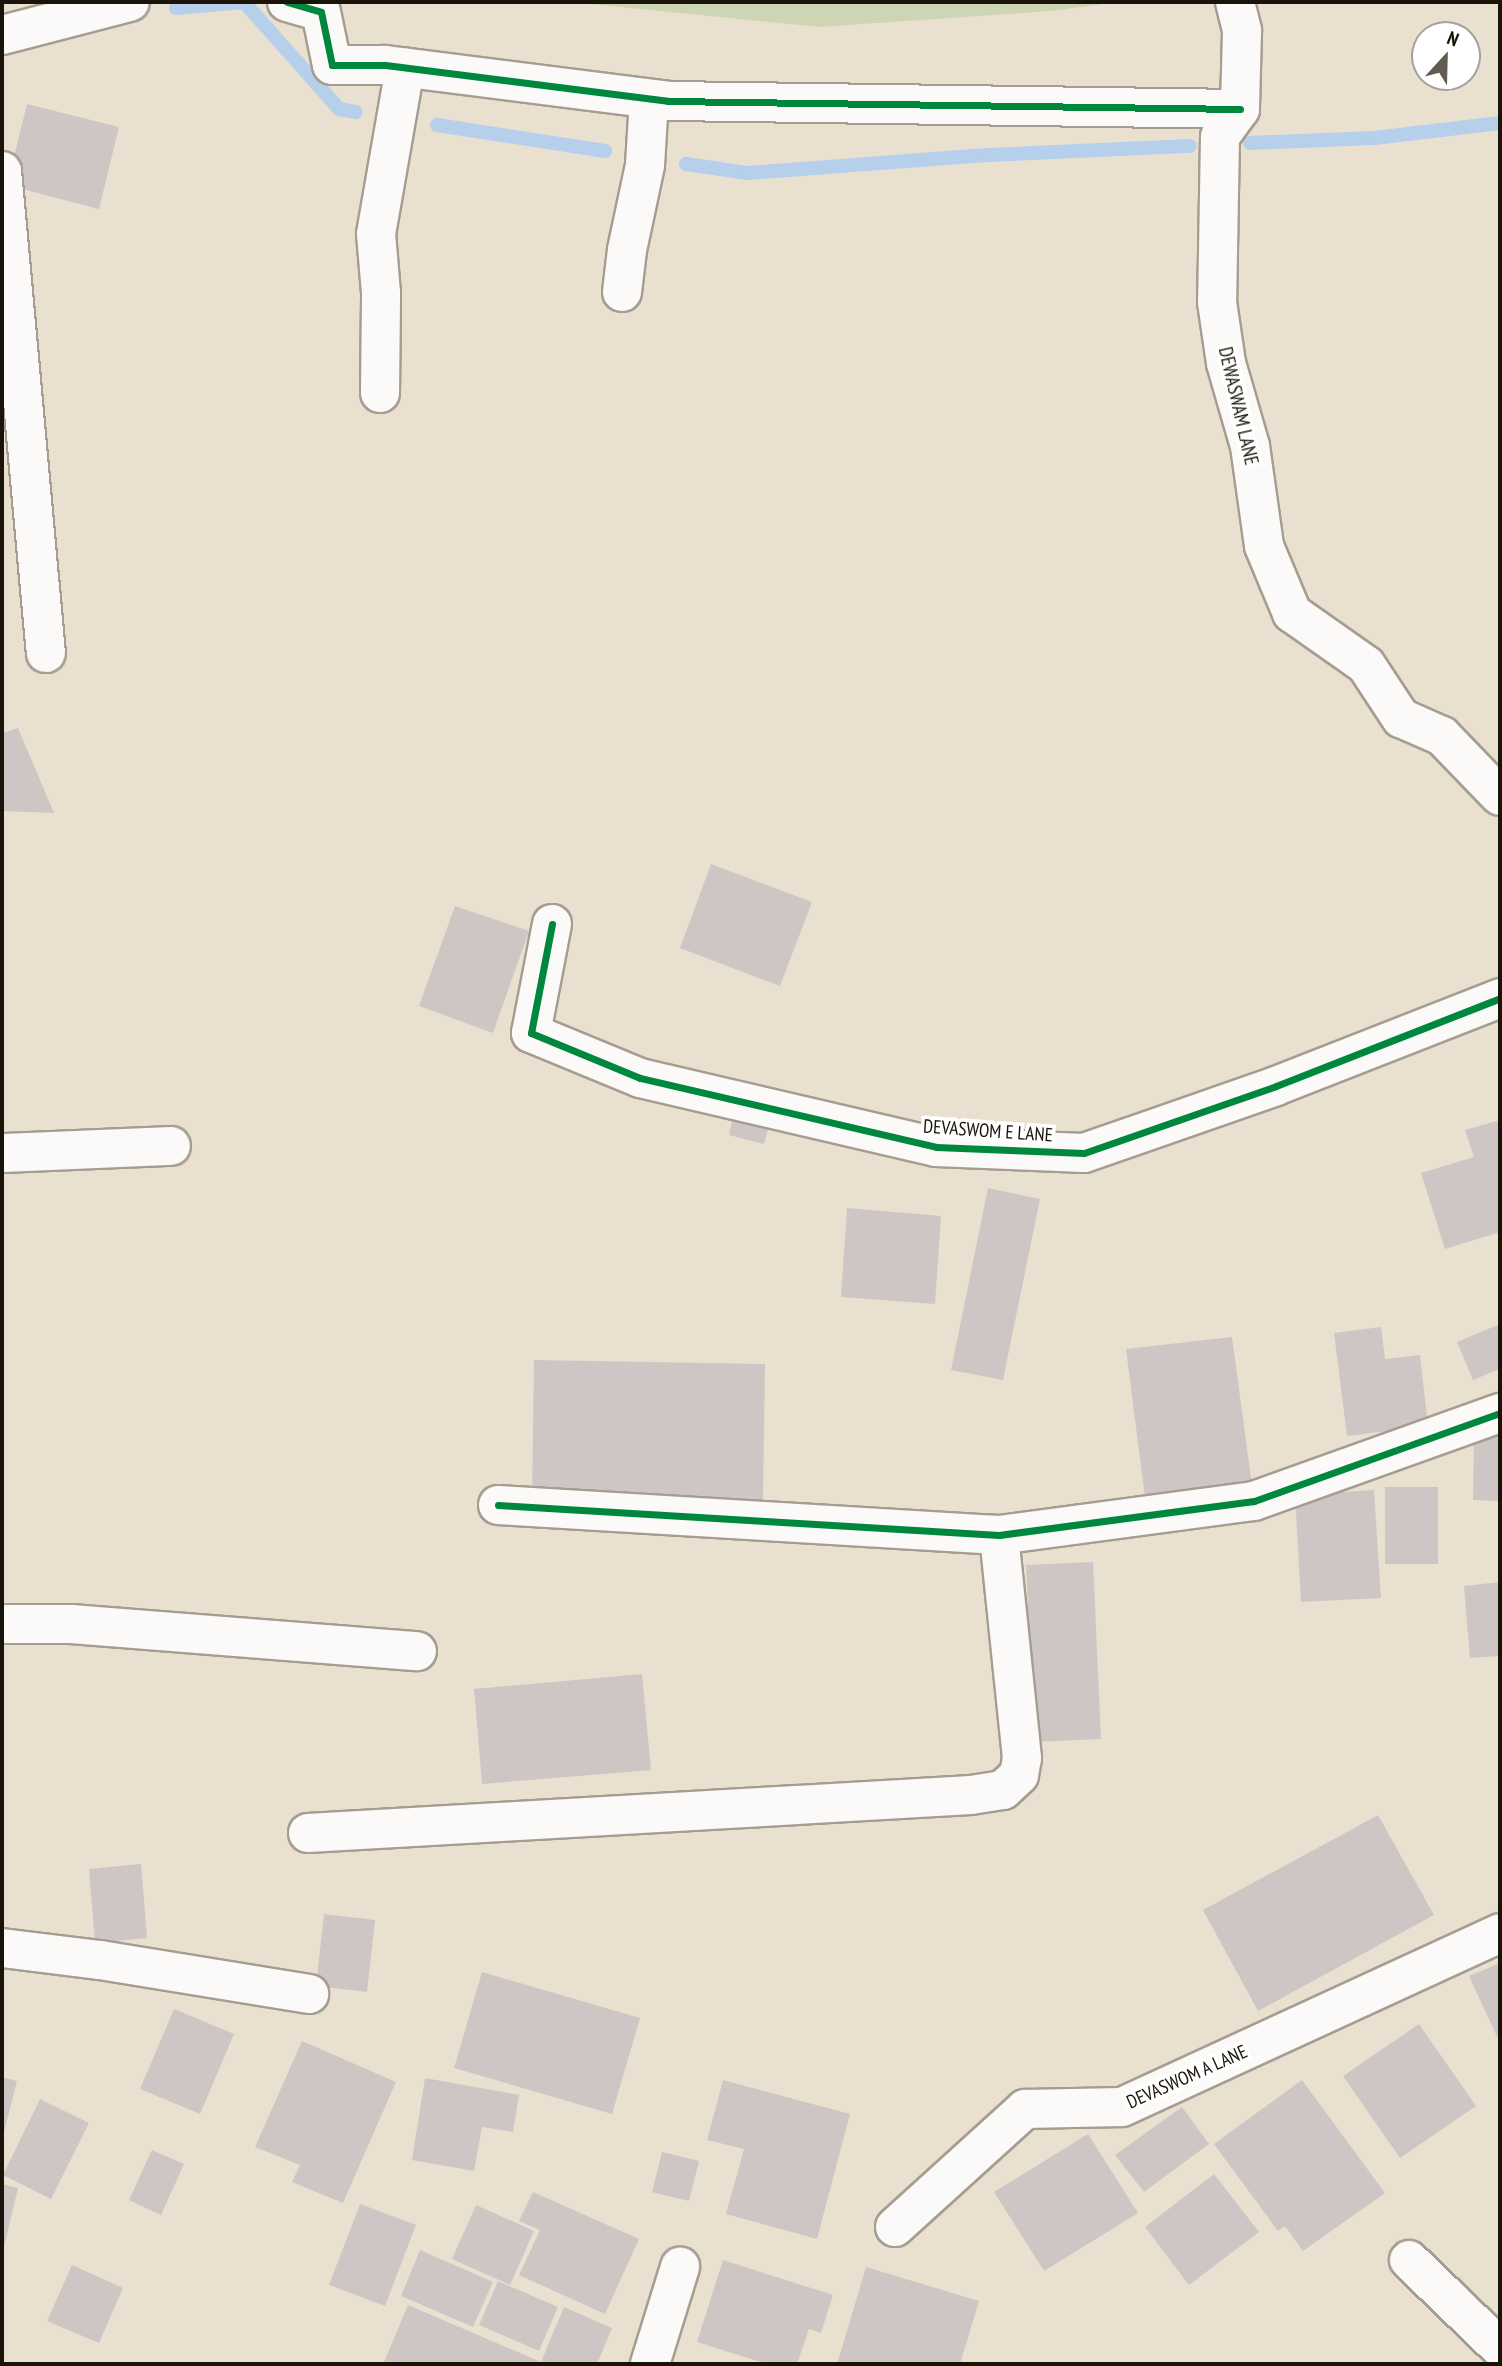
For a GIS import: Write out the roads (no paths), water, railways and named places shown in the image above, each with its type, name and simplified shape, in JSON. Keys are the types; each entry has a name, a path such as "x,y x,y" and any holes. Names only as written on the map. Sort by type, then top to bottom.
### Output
{"street":[{"path":"2,35 130,2"},
{"path":"287,2 321,12 332,65 405,68 649,99 1240,109 1242,31 1235,2"},
{"path":"380,393 382,293 376,234 405,68"},
{"path":"622,292 627,250 645,165 649,99"},
{"name":"DEWASWAM LANE","path":"1240,109 1220,138 1217,302 1226,363 1250,446 1264,546 1286,606 1317,633 1366,665 1401,718 1442,736 1500,796"},
{"path":"2,171 46,653"},
{"name":"DEVASWOM E LANE","path":"552,925 531,1033 639,1078 936,1147 1084,1153 1276,1086 1500,998"},
{"path":"2,1153 171,1146"},
{"path":"498,1505 999,1535 1254,1501 1500,1413"},
{"path":"308,1833 958,1796 1003,1790 1019,1775 1023,1758 999,1535"},
{"path":"2,1624 71,1624 166,1634 417,1651"},
{"name":"DEVASWOM A LANE","path":"894,2227 1025,2109 1122,2107 1500,1933"},
{"path":"2,1948 122,1963 309,1994"},
{"path":"1409,2260 1500,2348"},
{"path":"650,2364 680,2267"}],"waterway":[{"path":"176,8 244,2 339,109 356,112"},
{"path":"1250,143 1374,138 1500,123"},
{"path":"437,125 605,151"},
{"path":"686,164 748,173 989,155 1190,146"}]}
